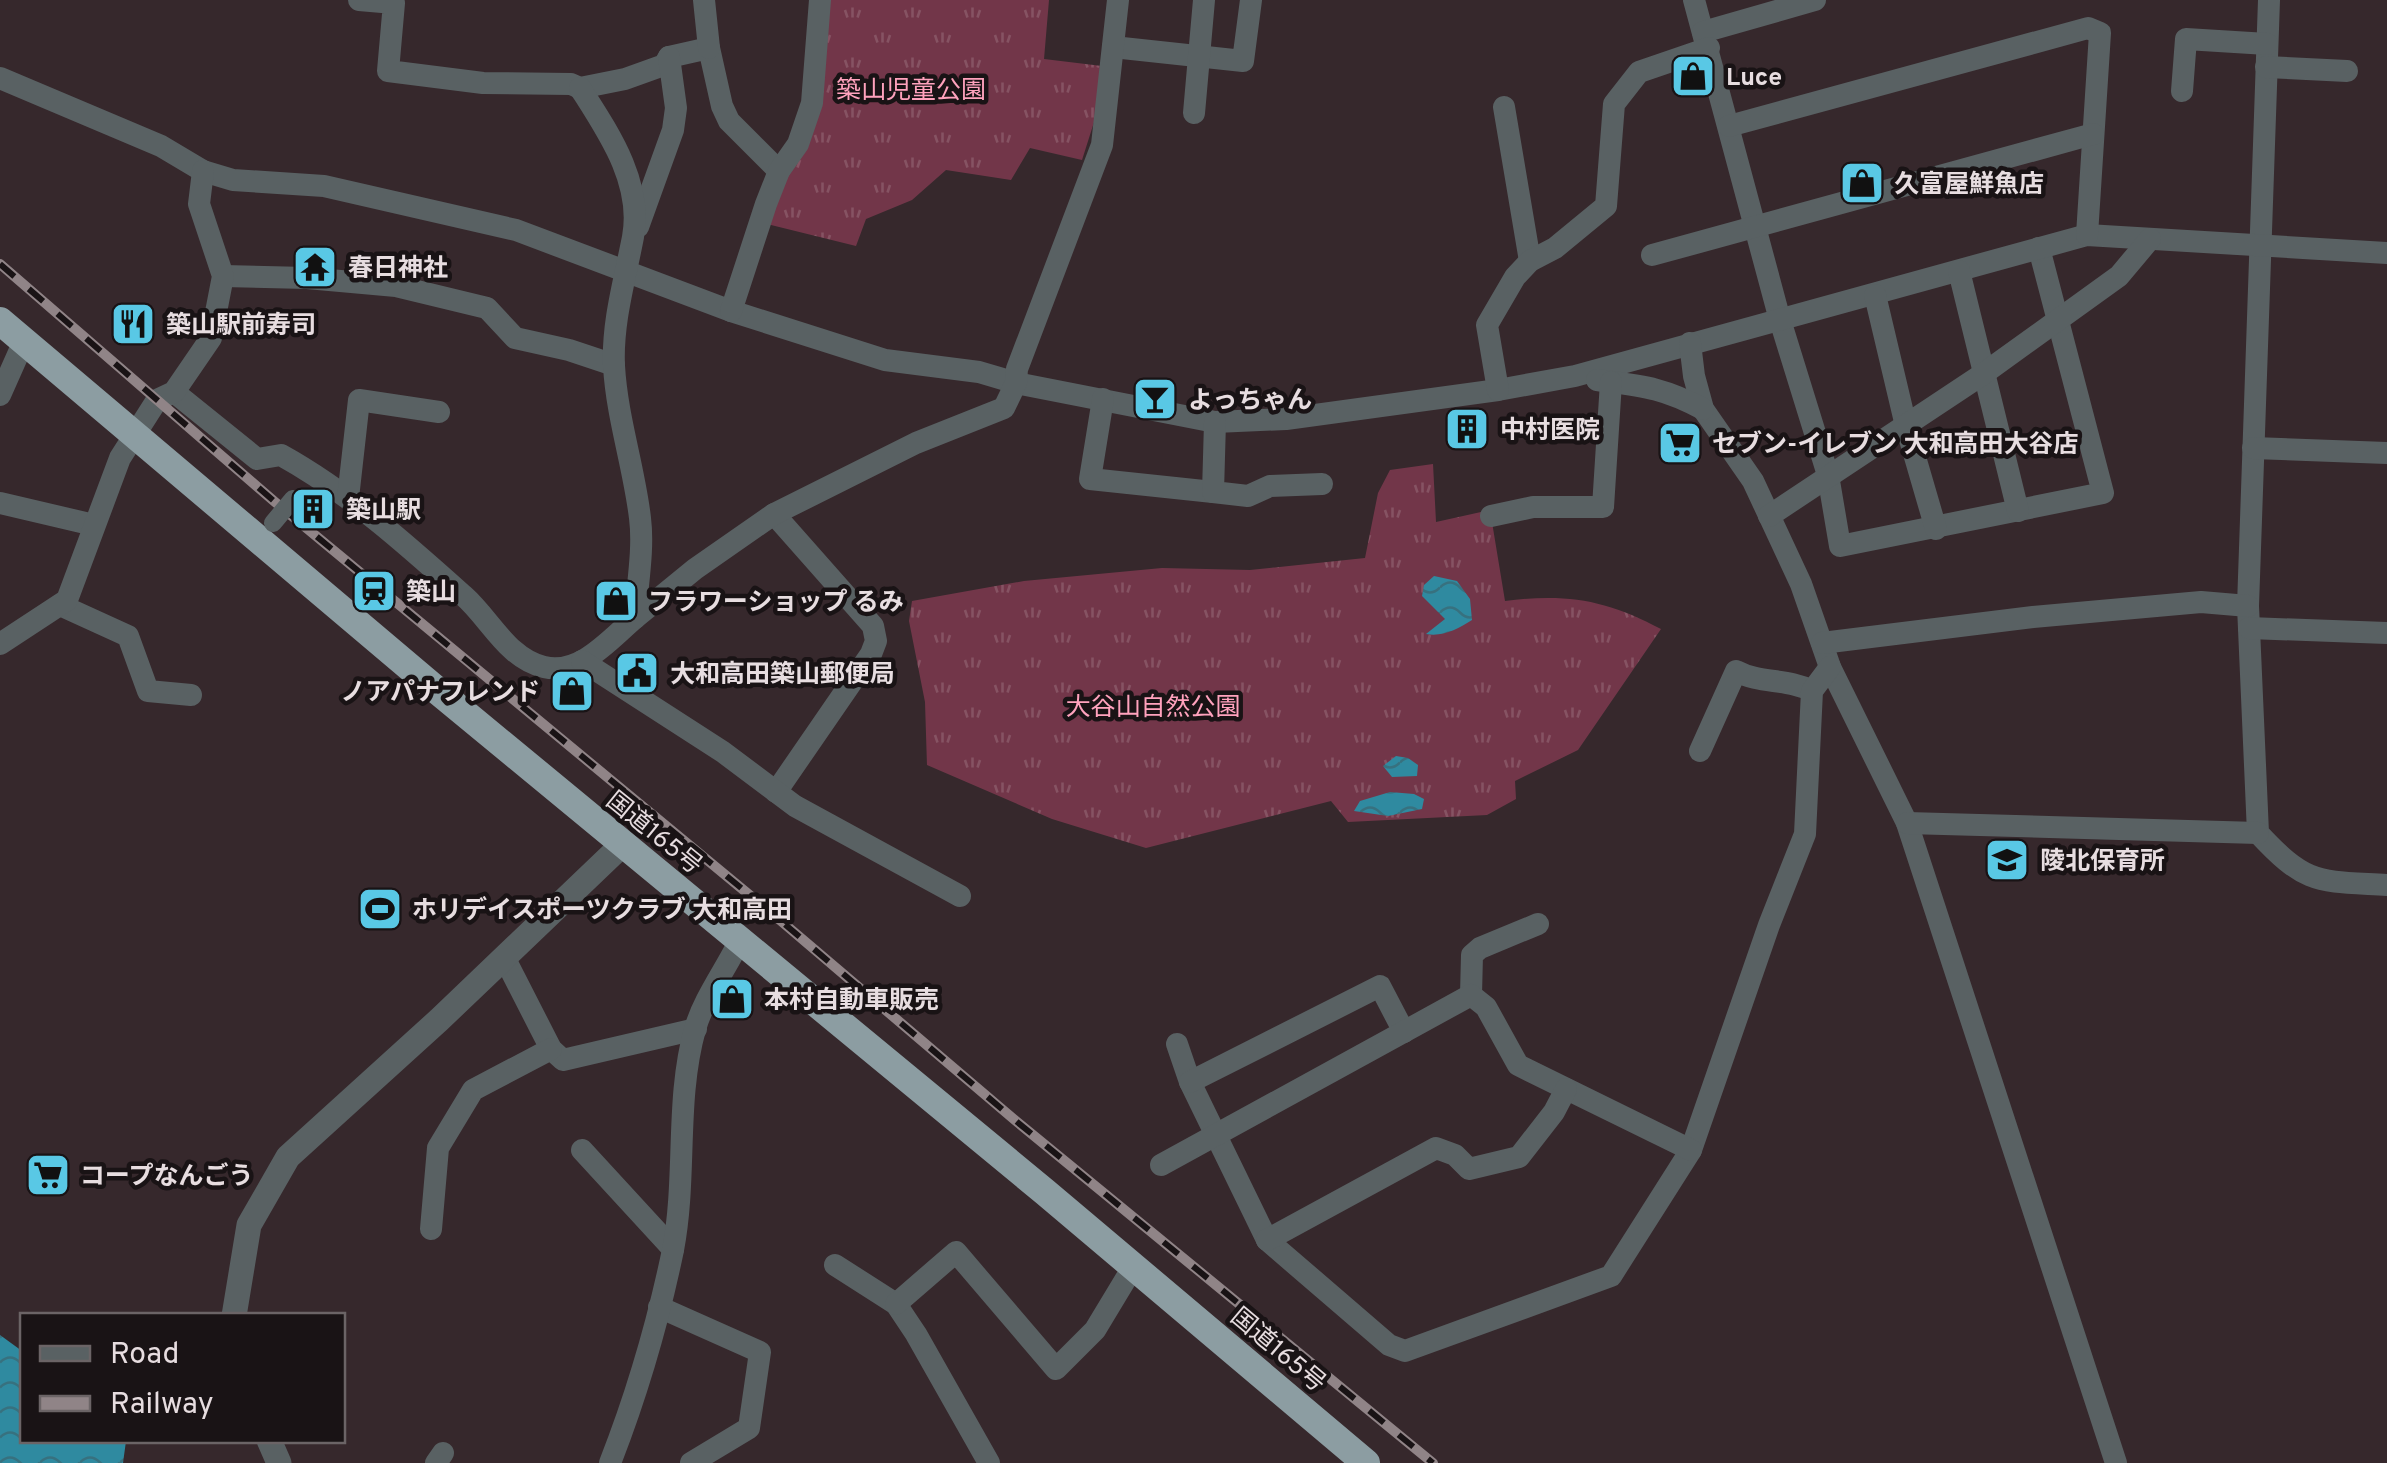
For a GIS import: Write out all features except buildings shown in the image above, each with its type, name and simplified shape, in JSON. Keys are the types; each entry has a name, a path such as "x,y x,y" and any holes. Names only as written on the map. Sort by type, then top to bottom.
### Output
{"highway":[{"name":"国道165号","path":"0,321 1366,1463"}],"street":[{"path":"360,0 394,3 388,71 483,83 571,84 580,88 614,140 624,166 632,199 634,234"},
{"path":"704,0 709,48 722,106 729,120 779,171"},
{"path":"731,311 779,171 798,144 812,104 820,0"},
{"path":"174,392 257,460 281,454 327,480 467,599 518,656 544,668 565,668 582,662 695,569 774,514 916,444 1004,408 1102,145 1118,0"},
{"path":"1194,113 1204,0"},
{"path":"1113,47 1243,61 1251,0"},
{"path":"1694,0 1780,320 1828,475 1840,546 2103,493 2039,248"},
{"path":"1498,390 1486,325 1515,276 1530,261 1556,248 1606,206 1614,104 1639,72 1706,40 1815,0"},
{"path":"2269,0 2248,617 2258,833 2288,865 2320,881 2387,885"},
{"path":"1729,126 2088,28 2100,33 2087,235"},
{"path":"2182,90 2186,39 2346,71"},
{"path":"580,88 625,79 664,65 669,57 709,48"},
{"path":"635,618 641,521 614,365 623,272 674,130 676,108 669,57"},
{"path":"0,78 161,146 203,171 233,180 324,186 516,230 731,311 885,360 979,372 1016,383 1215,422 1286,419 1574,376 2087,235 2387,253"},
{"path":"1504,106 1530,261"},
{"path":"1652,255 2093,134"},
{"path":"0,644 67,600 120,458 157,400 174,392 210,338 222,276 200,204 203,171"},
{"path":"1770,516 1983,374 2119,276 2150,239"},
{"path":"1959,271 2018,511"},
{"path":"222,276 396,286 487,308 515,338 614,365"},
{"path":"1875,295 1906,426 1936,529"},
{"path":"0,396 24,341"},
{"path":"1690,344 1703,409 1737,456 1770,516 1801,584 1830,668 1907,824 2116,1463"},
{"path":"1574,376 1644,384 1671,392 1703,409"},
{"path":"1491,516 1533,507 1603,507 1611,382"},
{"path":"1103,399 1090,479 1248,496 1270,486 1322,484"},
{"path":"348,498 360,400 439,412"},
{"path":"1212,492 1215,422"},
{"path":"2253,448 2387,453"},
{"path":"272,523 293,499"},
{"path":"0,503 94,525"},
{"path":"774,514 873,626 876,641 871,654 776,792"},
{"path":"1822,643 2033,617 2182,604 2248,617 2387,633"},
{"path":"60,605 128,636 148,691 192,695"},
{"path":"582,662 723,752 795,806 960,896"},
{"path":"1177,1044 1190,1082 1267,1240 1389,1345 1405,1351 1611,1276 1691,1150 1805,834 1812,691 1830,668"},
{"path":"1700,751 1736,671 1750,678 1793,681 1812,691"},
{"path":"1907,824 2258,833"},
{"path":"234,1313 249,1225 288,1158 623,844"},
{"path":"1471,995 1472,955 1538,924"},
{"path":"610,1463 636,1400 673,1248 682,1178 684,1083 696,1029 740,940"},
{"path":"504,957 551,1049 563,1060 696,1029"},
{"path":"1190,1082 1380,986 1404,1032"},
{"path":"1471,995 1486,1006 1518,1065 1691,1150"},
{"path":"1161,1166 1471,995"},
{"path":"431,1228 438,1148 474,1090 551,1049"},
{"path":"1267,1240 1436,1148 1455,1154 1469,1169 1520,1158 1566,1089"},
{"path":"582,1150 673,1248"},
{"path":"896,1304 956,1252 1056,1369 1096,1330 1133,1266"},
{"path":"835,1265 896,1304 989,1463"},
{"path":"658,1306 760,1352 750,1428 691,1463"}],"green space":[{"name":"築山児童公園","path":"827,0 1049,0 1044,59 1102,66 1095,119 1082,160 1030,148 1011,180 946,170 912,200 866,219 856,246 767,224 775,208"},
{"name":"大谷山自然公園","path":"1433,464 1436,522 1490,510 1505,601 1586,601 1623,611 1661,629 1578,750 1515,781 1516,799 1487,815 1348,822 1331,801 1146,848 1052,819 927,765 925,702 909,621 912,601 1024,581 1162,568 1250,570 1365,558 1378,493 1390,470"}],"water":[{"path":"1434,576 1457,581 1470,599 1472,620 1450,632 1432,635 1426,634 1445,619 1422,596 1424,585"},
{"path":"1396,756 1418,765 1417,776 1392,777 1383,766"},
{"path":"1390,792 1424,799 1422,809 1388,816 1354,811 1360,801"},
{"path":"0,1335 20,1350 20,1443 126,1443 123,1463 0,1463"}],"railway":[{"path":"0,264 275,502 1016,1121 1433,1463"}],"place":[{"name":"Luce","path":"1693,76"},
{"name":"久富屋鮮魚店","path":"1862,183"},
{"name":"春日神社","path":"315,267"},
{"name":"築山駅前寿司","path":"133,324"},
{"name":"よっちゃん","path":"1155,399"},
{"name":"中村医院","path":"1467,429"},
{"name":"セブン-イレブン 大和高田大谷店","path":"1680,443"},
{"name":"築山駅","path":"313,509"},
{"name":"築山","path":"374,591"},
{"name":"フラワーショップ るみ","path":"616,601"},
{"name":"大和高田築山郵便局","path":"637,673"},
{"name":"ノアパナフレンド","path":"572,691"},
{"name":"陵北保育所","path":"2007,860"},
{"name":"ホリデイスポーツクラブ 大和高田","path":"380,909"},
{"name":"本村自動車販売","path":"732,999"},
{"name":"コープなんごう","path":"48,1175"}]}
